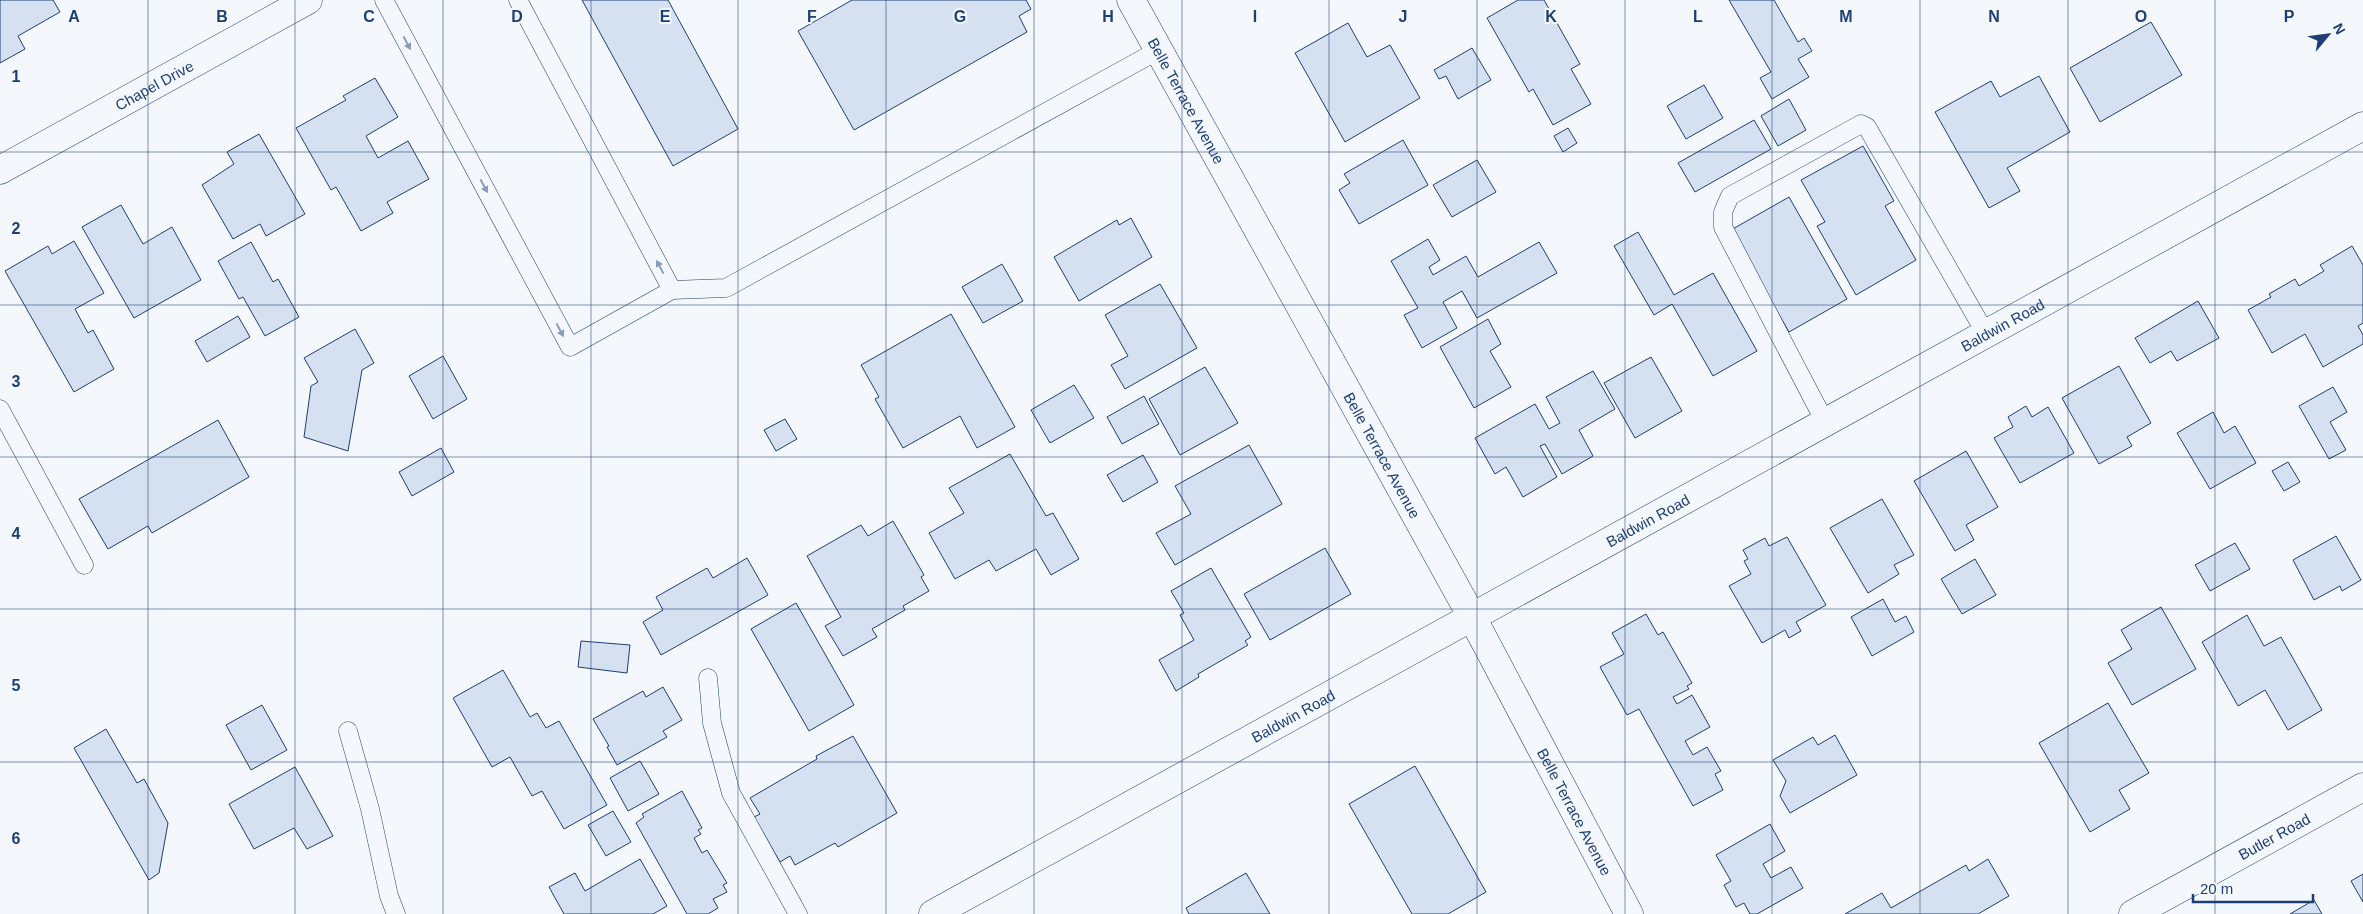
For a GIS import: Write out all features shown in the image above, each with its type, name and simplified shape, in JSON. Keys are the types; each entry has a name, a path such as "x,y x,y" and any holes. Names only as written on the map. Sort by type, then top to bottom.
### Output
{"street":[{"name":"Chapel Drive","path":"0,170 308,0"},
{"name":"Belle Terrace Avenue","path":"1131,0 1472,617 1629,914"},
{"name":"Baldwin Road","path":"933,914 2363,126"},
{"name":"Butler Road","path":"2133,914 2363,787"}],"lane":[{"path":"384,0 570,347 672,290 726,288 1159,50"},
{"path":"518,0 672,290"},
{"path":"1825,422 1723,227 1723,212 1726,201 1739,191 1861,124 1867,127 1986,334"},
{"path":"0,408 84,564"},
{"path":"708,678 712,723 731,793 798,914"},
{"path":"348,730 370,809 389,896 396,914"}],"building":[{"path":"0,0 53,0 60,12 18,36 25,49 0,63"},
{"path":"582,0 668,0 738,129 673,166"},
{"path":"852,0 1026,0 1031,9 1019,16 1027,32 854,130 798,31"},
{"path":"1518,0 1544,0 1580,64 1571,69 1591,104 1553,125 1533,89 1529,92 1487,18"},
{"path":"1729,0 1774,0 1798,42 1804,38 1812,51 1798,59 1809,77 1772,99 1760,78 1771,72"},
{"path":"2151,22 2182,75 2100,122 2070,68"},
{"path":"1348,23 1367,57 1390,45 1420,98 1345,142 1295,53"},
{"path":"1472,48 1491,80 1458,99 1446,76 1439,79 1434,70"},
{"path":"2039,76 2070,132 2007,168 2020,191 1989,208 1935,112 1991,81 2000,97"},
{"path":"375,78 398,117 366,136 378,158 408,141 429,179 387,202 393,213 361,231 336,187 331,190 296,128 346,100 343,96"},
{"path":"1704,85 1723,118 1686,139 1667,106"},
{"path":"1789,99 1806,130 1778,146 1761,116"},
{"path":"1754,120 1771,149 1695,192 1678,163"},
{"path":"1568,128 1577,143 1563,152 1554,136"},
{"path":"259,134 305,214 266,236 260,224 233,239 202,185 234,164 227,152"},
{"path":"1403,140 1428,185 1359,224 1339,190 1350,183 1344,174"},
{"path":"1863,146 1894,201 1885,206 1916,260 1856,295 1817,226 1825,222 1801,180"},
{"path":"1477,160 1496,192 1452,217 1433,185"},
{"path":"1789,197 1847,299 1789,332 1731,230"},
{"path":"121,205 143,244 172,227 201,280 134,318 82,227"},
{"path":"1131,218 1152,257 1079,301 1054,257 1117,220 1119,225"},
{"path":"1638,232 1674,295 1713,273 1757,351 1713,376 1672,304 1654,315 1614,246"},
{"path":"1428,239 1440,260 1429,267 1433,275 1466,256 1478,277 1539,242 1557,273 1477,318 1462,291 1443,302 1457,328 1422,348 1404,315 1418,308 1391,261"},
{"path":"74,241 104,293 75,309 88,333 93,330 114,369 74,392 5,271 48,246 52,254"},
{"path":"251,242 273,282 278,279 299,317 265,336 243,297 239,299 218,261"},
{"path":"2352,246 2363,265 2363,323 2358,326 2363,335 2363,344 2323,367 2305,334 2272,353 2248,310 2271,297 2269,294 2295,279 2299,286 2324,271 2320,265"},
{"path":"1002,264 1023,301 983,323 962,287"},
{"path":"1160,284 1197,348 1125,389 1111,365 1128,356 1105,315"},
{"path":"2198,301 2219,338 2177,361 2171,351 2150,363 2135,338"},
{"path":"951,314 1015,427 977,448 960,416 903,448 875,399 879,397 861,365"},
{"path":"238,316 250,337 207,362 195,341"},
{"path":"1488,319 1501,344 1490,351 1511,387 1474,408 1440,347"},
{"path":"355,329 374,363 362,370 348,451 304,437 311,386 318,382 304,358"},
{"path":"443,356 467,399 433,419 409,376"},
{"path":"1651,357 1682,411 1635,438 1604,383"},
{"path":"2119,366 2151,423 2127,437 2132,446 2099,464 2062,398"},
{"path":"1205,367 1238,423 1180,455 1149,399"},
{"path":"1593,371 1615,409 1579,430 1593,456 1562,474 1545,444 1540,446 1557,477 1523,497 1506,467 1495,474 1475,438 1535,404 1549,429 1560,423 1546,397"},
{"path":"1074,385 1094,418 1050,443 1031,410"},
{"path":"2333,387 2347,412 2330,422 2346,450 2329,459 2299,406"},
{"path":"1144,396 1159,424 1122,444 1107,417"},
{"path":"2026,406 2032,417 2048,407 2074,453 2020,483 1994,438 2013,427 2008,417"},
{"path":"2213,412 2224,433 2235,426 2256,463 2210,489 2177,433"},
{"path":"785,419 797,439 776,451 764,430"},
{"path":"218,420 249,477 152,533 148,526 108,549 79,499"},
{"path":"1249,445 1282,504 1175,565 1156,533 1191,514 1175,486"},
{"path":"441,448 454,472 412,496 399,472"},
{"path":"1966,451 1998,507 1966,525 1974,540 1955,551 1914,481"},
{"path":"1010,454 1046,516 1053,513 1079,559 1051,575 1036,549 996,571 989,560 955,579 929,533 964,513 949,488"},
{"path":"1143,455 1158,482 1123,502 1107,475"},
{"path":"2288,462 2300,482 2284,491 2272,471"},
{"path":"1882,499 1914,555 1894,565 1899,574 1868,593 1830,528"},
{"path":"893,521 924,575 921,577 929,591 903,606 905,610 872,629 877,637 843,656 825,626 841,617 807,556 861,525 868,536"},
{"path":"2336,536 2361,580 2342,591 2340,586 2314,600 2293,560"},
{"path":"1787,537 1826,605 1796,622 1801,631 1789,638 1785,630 1762,643 1729,586 1751,574 1744,561 1748,559 1743,550 1765,538 1769,546"},
{"path":"2235,543 2250,569 2210,591 2195,565"},
{"path":"1325,548 1351,594 1270,640 1244,594"},
{"path":"747,558 768,595 661,655 643,622 663,610 656,597 707,568 713,578"},
{"path":"1975,559 1996,595 1962,614 1941,579"},
{"path":"1211,568 1251,637 1245,641 1248,645 1198,674 1199,677 1176,691 1159,660 1194,640 1180,615 1184,613 1171,591"},
{"path":"1883,599 1895,622 1906,616 1914,632 1872,656 1851,617"},
{"path":"796,603 854,705 809,731 751,629"},
{"path":"2161,607 2196,669 2132,705 2108,663 2132,649 2121,630"},
{"path":"1646,614 1658,635 1663,632 1692,683 1687,686 1689,689 1673,697 1677,704 1692,695 1710,727 1685,741 1693,755 1707,747 1721,771 1715,774 1723,790 1693,806 1639,709 1627,715 1600,667 1624,654 1612,633"},
{"path":"2247,615 2264,646 2281,637 2322,710 2288,730 2265,690 2238,706 2202,642"},
{"path":"581,641 630,645 627,673 578,667"},
{"path":"503,670 530,717 537,713 546,728 559,721 607,805 564,829 542,791 532,796 510,757 492,767 453,698"},
{"path":"663,687 682,720 663,731 667,737 617,765 607,747 609,746 593,719 643,691 646,697"},
{"path":"2108,703 2149,773 2119,790 2130,809 2090,832 2039,743"},
{"path":"262,705 287,750 251,770 226,725"},
{"path":"106,729 137,783 144,779 168,823 159,873 149,880 74,748"},
{"path":"1835,735 1857,775 1790,813 1780,796 1786,781 1773,760 1813,737 1818,745"},
{"path":"853,736 897,813 838,847 835,843 795,865 790,856 780,862 754,817 760,814 750,798 817,759 816,756"},
{"path":"640,761 659,794 628,811 610,778"},
{"path":"1415,766 1486,892 1448,914 1412,914 1349,804"},
{"path":"295,767 333,836 307,849 294,828 254,849 229,804"},
{"path":"682,791 702,828 698,830 701,834 694,838 702,853 707,850 727,883 723,885 727,892 713,899 718,908 708,914 687,914 636,823 644,817 642,814"},
{"path":"613,811 631,842 606,856 588,825"},
{"path":"1770,824 1785,851 1763,864 1771,878 1791,867 1803,888 1757,914 1750,914 1744,903 1736,907 1724,885 1731,881 1716,855"},
{"path":"640,859 667,906 653,914 564,914 549,887 575,873 585,891"},
{"path":"1988,859 2009,896 1978,914 1845,914 1882,893 1891,908 1966,865 1969,871"},
{"path":"1246,873 1270,914 1189,914 1186,908"},
{"path":"2363,874 2363,902 2351,881"},
{"path":"2314,900 2322,914 2290,914"}]}
